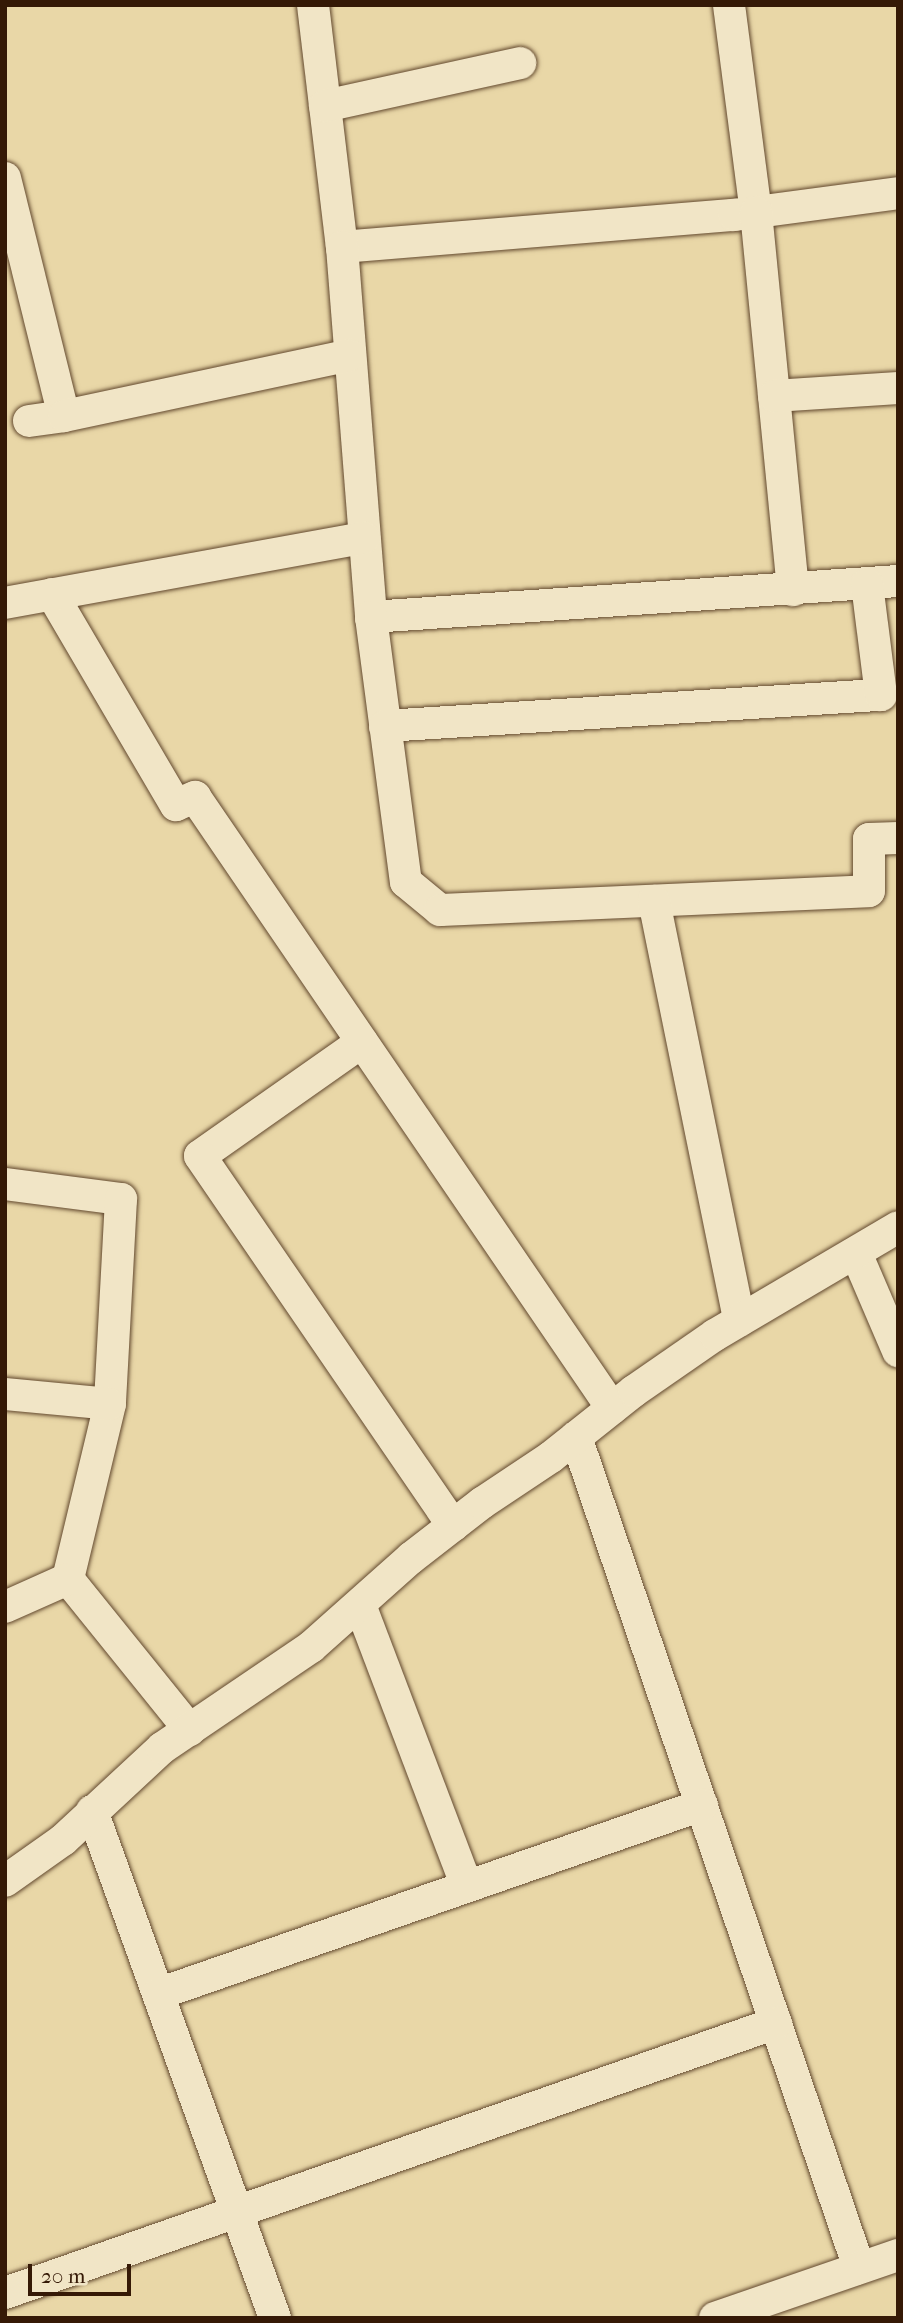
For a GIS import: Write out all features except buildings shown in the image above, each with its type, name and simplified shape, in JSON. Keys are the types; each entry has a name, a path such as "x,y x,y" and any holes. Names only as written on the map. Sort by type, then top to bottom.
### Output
{"street":[{"path":"313,5 342,247 371,617 406,882 440,910 869,891 869,839 898,838"},
{"path":"729,5 756,212 793,590"},
{"path":"325,106 520,63"},
{"path":"5,178 64,416"},
{"path":"342,247 756,212 898,193"},
{"path":"29,421 64,416 350,355"},
{"path":"774,396 898,388"},
{"path":"5,603 365,538"},
{"path":"371,617 883,583 881,695 385,726"},
{"path":"52,594 176,805 195,797 612,1408"},
{"path":"654,901 739,1320"},
{"path":"362,1042 200,1156 453,1526"},
{"path":"5,1184 121,1199 110,1404 68,1579"},
{"path":"5,1881 63,1840 162,1748 311,1647 453,1526 612,1408 739,1320 898,1227"},
{"path":"856,1253 898,1351"},
{"path":"5,1394 110,1404"},
{"path":"576,1437 859,2268"},
{"path":"5,1606 68,1579"},
{"path":"68,1579 190,1730"},
{"path":"360,1605 467,1886"},
{"path":"158,1994 702,1805"},
{"path":"92,1811 275,2318"},
{"path":"5,2293 776,2023"},
{"path":"715,2318 898,2255"}]}
